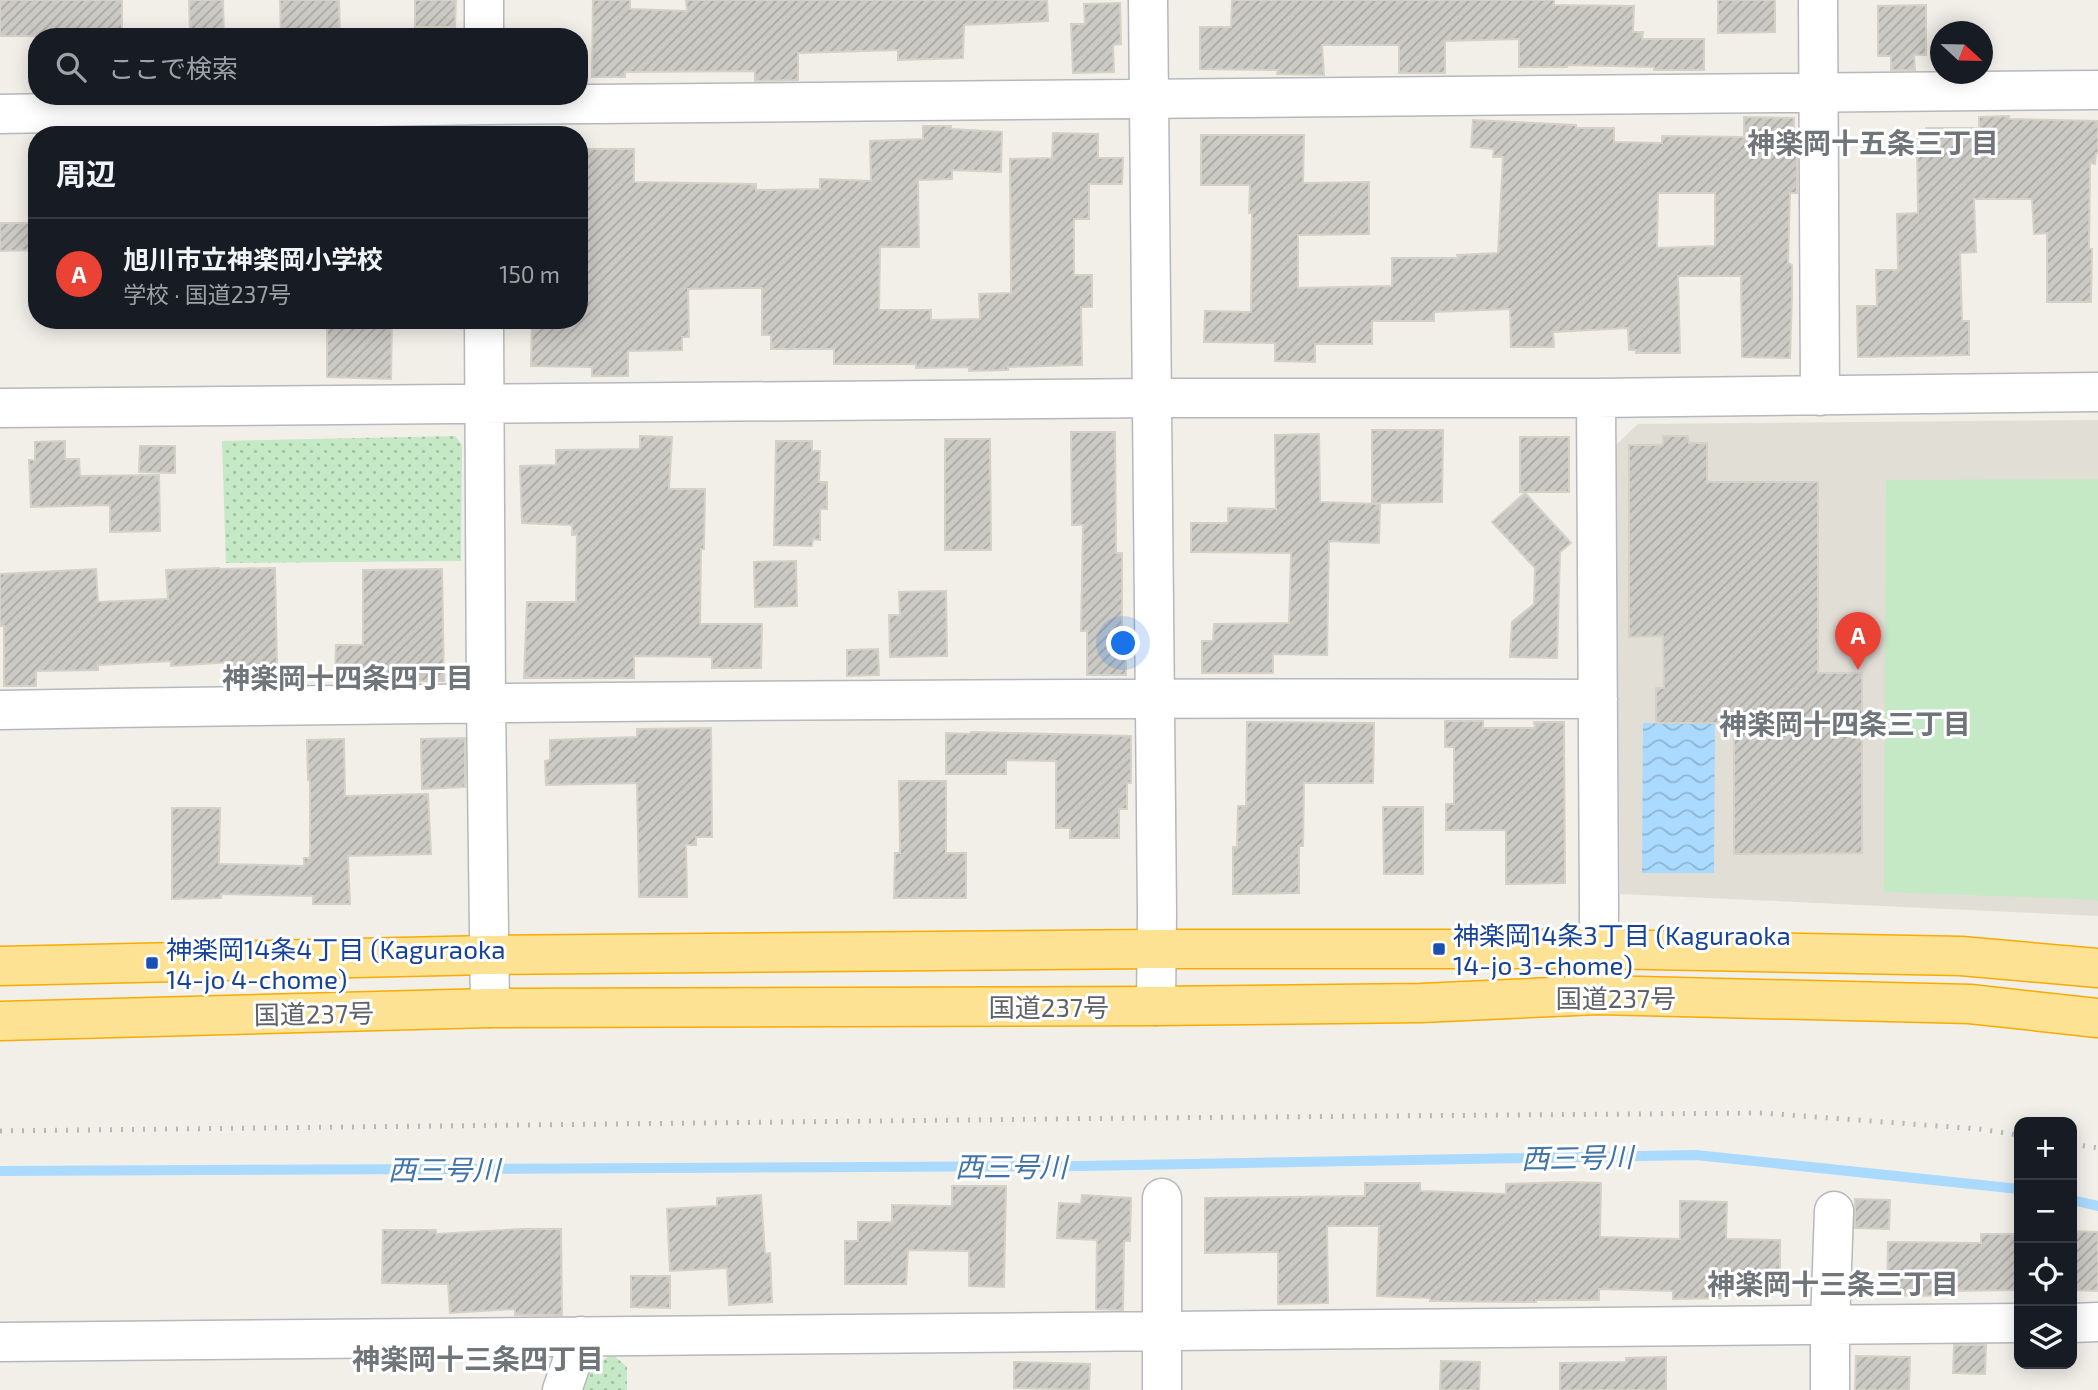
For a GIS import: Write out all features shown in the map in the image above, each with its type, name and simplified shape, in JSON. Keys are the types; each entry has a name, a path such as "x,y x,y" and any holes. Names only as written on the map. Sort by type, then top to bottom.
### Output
{"highway":[{"name":"国道237号","path":"0,966 490,955 1156,949 1599,949 1961,956 2098,968"},
{"name":"国道237号","path":"0,1021 490,1008 1421,1003 1598,995 1970,1004 2098,1017"}],"street":[{"path":"484,0 484,28"},
{"path":"1148,0 1156,1006"},
{"path":"1818,0 1820,396"},
{"path":"0,114 485,112 1149,99 2098,90"},
{"path":"484,329 485,702 490,1008"},
{"path":"0,408 1152,398 1596,398 2098,392"},
{"path":"1596,398 1598,995"},
{"path":"0,710 485,702 1154,697 1598,699"},
{"path":"1162,1198 1162,1390"},
{"path":"1830,1390 1834,1211"},
{"path":"2077,1322 2098,1322"},
{"path":"0,1342 2014,1323"},
{"path":"562,1390 581,1336"}],"shaded area":[{"path":"2098,420 2098,916 1620,894 1615,446 1638,424"}],"green space":[{"path":"455,436 462,445 461,561 226,563 222,441"},
{"path":"2098,479 2098,901 1884,892 1886,480"},
{"path":"612,1354 627,1367 627,1390 582,1390 588,1371"}],"water":[{"path":"1643,723 1715,723 1714,873 1642,873"}],"building":[{"path":"0,0 122,0 122,28 28,28 28,36 0,36"},
{"path":"189,0 223,0 224,28 190,28"},
{"path":"280,0 339,0 340,28 281,28"},
{"path":"415,0 456,0 455,27 415,27"},
{"path":"593,0 630,0 630,9 687,11 686,0 1047,0 1048,21 964,25 963,58 898,60 898,50 798,53 798,80 755,81 755,71 625,72 625,77 592,77"},
{"path":"1232,0 1554,0 1554,5 1634,6 1633,32 1643,32 1642,39 1704,39 1704,70 1567,65 1519,67 1519,39 1445,41 1445,73 1399,73 1399,45 1322,45 1324,75 1277,74 1278,70 1200,69 1200,27 1231,27"},
{"path":"1718,0 1775,0 1775,32 1718,33"},
{"path":"1120,3 1121,44 1113,45 1114,72 1073,73 1071,24 1085,24 1084,4"},
{"path":"1926,5 1926,55 1914,55 1915,70 1891,70 1891,56 1878,56 1878,6"},
{"path":"2009,116 2009,119 2098,121 2098,153 2095,164 2090,163 2091,302 2047,302 2047,233 2034,234 2032,199 1974,199 1976,252 1960,253 1962,321 1969,321 1969,355 1858,357 1857,306 1877,306 1876,270 1898,270 1897,214 1918,213 1917,139 1926,139 1926,128 1979,128 1979,117"},
{"path":"1744,117 1794,118 1794,135 1797,135 1797,193 1790,193 1790,358 1742,357 1741,276 1678,276 1680,353 1636,353 1636,350 1629,350 1628,328 1553,332 1554,347 1511,347 1510,309 1434,312 1434,321 1372,321 1372,344 1315,344 1315,362 1275,361 1275,343 1204,342 1205,311 1251,312 1252,213 1249,213 1250,185 1201,185 1201,135 1304,135 1303,183 1369,182 1369,234 1298,235 1298,288 1392,286 1392,258 1458,258 1457,255 1498,253 1503,157 1493,157 1494,149 1471,147 1473,120 1576,125 1576,128 1614,128 1614,142 1662,143 1662,136 1744,137","holes":["1658,193 1715,193 1715,246 1657,248"]},
{"path":"923,126 951,126 951,129 1002,132 1001,172 952,170 952,179 918,180 919,247 880,247 879,310 931,310 931,320 980,319 979,294 1011,293 1010,159 1052,158 1053,133 1098,134 1098,158 1123,158 1122,184 1089,184 1089,219 1074,219 1074,275 1092,275 1092,307 1081,307 1082,365 969,371 969,367 916,368 916,364 834,364 834,349 771,349 771,335 762,335 762,288 732,288 688,289 689,337 682,337 682,350 628,351 628,376 592,376 592,367 531,366 532,329 588,329 588,149 634,149 634,182 756,184 756,190 820,189 820,179 871,181 870,141 923,139"},
{"path":"0,223 28,223 28,250 0,251"},
{"path":"327,329 392,329 391,379 327,377"},
{"path":"1372,430 1443,430 1442,502 1372,503"},
{"path":"1071,432 1115,432 1116,553 1122,553 1122,647 1126,647 1126,675 1087,675 1087,631 1081,631 1083,525 1072,525"},
{"path":"1319,434 1320,502 1380,504 1379,543 1329,541 1327,655 1273,654 1273,673 1202,673 1202,641 1213,641 1214,624 1289,623 1291,553 1191,552 1191,523 1228,523 1228,508 1276,509 1275,435"},
{"path":"640,436 672,437 669,489 705,489 700,624 762,624 761,668 712,668 712,657 634,656 634,678 524,678 527,602 576,602 577,535 572,535 572,525 522,523 520,466 556,465 556,450 640,449"},
{"path":"1663,436 1688,436 1689,443 1707,443 1707,482 1818,482 1818,673 1862,673 1862,853 1734,854 1734,723 1656,723 1656,688 1664,688 1663,636 1629,637 1629,445 1663,445"},
{"path":"1520,437 1569,437 1569,492 1520,492"},
{"path":"945,439 990,439 991,550 945,550"},
{"path":"65,441 65,459 79,459 80,476 159,475 160,531 110,532 110,505 31,507 29,460 35,460 35,442"},
{"path":"776,441 812,441 812,451 820,451 819,482 827,482 827,509 820,509 820,540 813,539 812,546 774,545"},
{"path":"140,446 175,446 175,473 139,472"},
{"path":"1525,493 1571,543 1560,552 1557,658 1510,657 1512,622 1534,604 1535,568 1492,522"},
{"path":"796,561 797,606 755,607 754,562"},
{"path":"275,568 277,665 234,666 233,662 171,666 171,661 98,665 98,670 36,671 36,686 4,686 4,626 0,626 0,574 96,569 98,602 168,599 166,570"},
{"path":"442,569 444,681 356,682 357,674 335,674 336,645 363,645 363,570"},
{"path":"946,591 947,656 890,657 889,615 900,615 899,592"},
{"path":"878,649 879,675 847,676 847,650"},
{"path":"1445,721 1483,721 1483,728 1535,728 1534,722 1564,722 1565,883 1506,884 1506,830 1446,830 1446,804 1454,804 1454,747 1445,747"},
{"path":"1247,722 1374,723 1373,783 1304,783 1303,846 1299,846 1299,893 1233,894 1233,847 1237,847 1238,806 1246,806"},
{"path":"711,728 712,837 696,837 696,845 686,845 687,897 639,897 637,783 546,785 545,761 550,760 550,740 637,737 637,729"},
{"path":"946,733 1131,736 1131,783 1127,783 1127,809 1119,809 1119,838 1070,838 1070,828 1056,828 1056,761 1006,760 1006,774 946,774"},
{"path":"465,738 465,787 422,789 421,739"},
{"path":"344,739 345,796 428,794 431,854 348,856 350,904 313,904 313,896 221,894 221,898 172,899 172,808 220,808 219,864 304,866 304,858 310,858 307,740"},
{"path":"899,781 946,781 946,853 966,853 966,898 894,898 895,853 900,853"},
{"path":"1383,807 1423,807 1423,874 1384,874"},
{"path":"1365,1183 1420,1183 1420,1191 1506,1194 1506,1184 1601,1183 1600,1237 1680,1239 1680,1201 1727,1202 1726,1239 1780,1240 1780,1289 1728,1289 1728,1298 1673,1299 1673,1291 1599,1289 1599,1300 1536,1302 1430,1301 1430,1298 1377,1296 1379,1226 1327,1226 1328,1303 1278,1304 1278,1252 1205,1253 1205,1198 1365,1196"},
{"path":"952,1186 1006,1186 1004,1287 969,1286 969,1251 908,1250 906,1284 845,1284 845,1241 858,1241 858,1222 892,1222 892,1205 952,1206"},
{"path":"761,1195 765,1254 770,1253 772,1302 729,1305 727,1268 670,1271 667,1209 717,1206 717,1198"},
{"path":"1082,1195 1131,1198 1130,1241 1124,1241 1123,1310 1096,1309 1097,1240 1057,1238 1059,1203 1081,1204"},
{"path":"1855,1199 1890,1200 1889,1229 1855,1228"},
{"path":"561,1229 562,1315 515,1315 515,1309 450,1313 448,1284 382,1283 383,1230 436,1230 436,1234"},
{"path":"2077,1231 2098,1232 2098,1291 2077,1290"},
{"path":"1981,1234 2014,1234 2014,1290 1951,1291 1951,1296 1887,1295 1888,1242 1981,1243"},
{"path":"631,1276 670,1276 670,1308 631,1307"},
{"path":"1954,1345 1986,1345 1985,1374 1953,1373"},
{"path":"1856,1356 1910,1357 1909,1390 1855,1390"},
{"path":"1666,1357 1666,1390 1560,1390 1560,1363 1626,1362 1626,1358"},
{"path":"1441,1361 1480,1362 1479,1390 1440,1390"},
{"path":"1014,1362 1090,1364 1089,1390 1014,1388"}],"waterway":[{"name":"西三号川","path":"0,1171 1080,1166 1696,1155 2014,1188"},
{"name":"西三号川","path":"2077,1201 2098,1206"}],"railway":[{"path":"0,1131 1762,1113 1979,1129 2014,1134"},
{"path":"2077,1145 2098,1148"}],"place":[{"name":"旭川市立神楽岡小学校","path":"1858,670"},
{"name":"神楽岡14条3丁目 (Kaguraoka 14-jo 3-chome)","path":"1439,949"},
{"name":"神楽岡14条4丁目 (Kaguraoka 14-jo 4-chome)","path":"152,963"}],"district":[{"name":"神楽岡十五条三丁目","path":"1873,142"},
{"name":"神楽岡十四条四丁目","path":"348,677"},
{"name":"神楽岡十四条三丁目","path":"1845,723"},
{"name":"神楽岡十三条三丁目","path":"1833,1283"},
{"name":"神楽岡十三条四丁目","path":"478,1358"}]}
